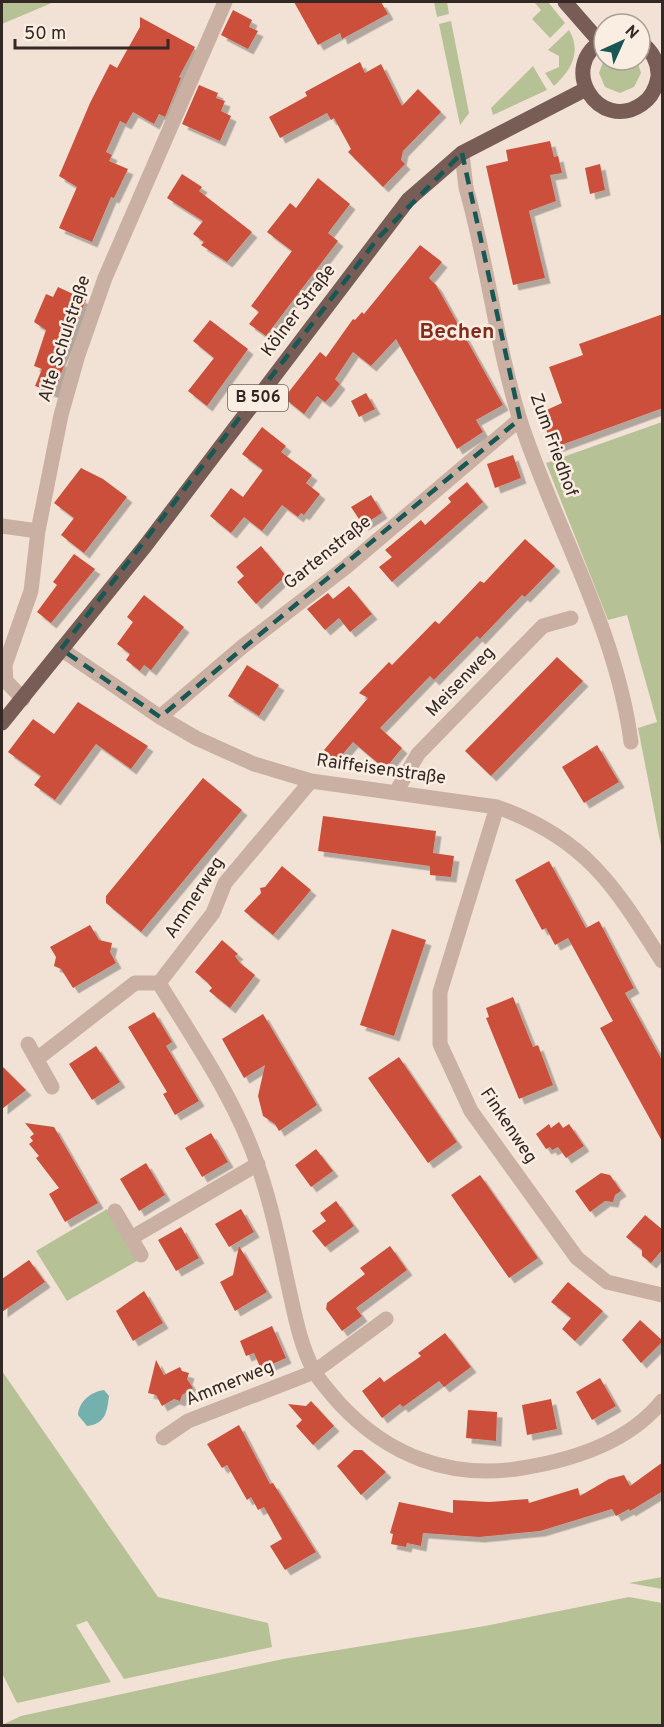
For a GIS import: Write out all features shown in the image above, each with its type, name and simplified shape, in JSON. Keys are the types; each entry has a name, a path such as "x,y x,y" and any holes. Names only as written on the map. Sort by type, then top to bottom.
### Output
{"main road":[{"path":"565,2 592,30"},
{"path":"592,51 583,66 585,88 598,105 617,111 629,110 645,102 652,94 660,75 652,53"},
{"name":"Kölner Straße","path":"2,723 146,545 408,200 462,153 585,88"}],"street":[{"name":"Alte Schulstraße","path":"23,699 6,681 5,665 31,591 38,531 61,415 105,278 225,2"},
{"name":"Zum Friedhof","path":"462,153 466,188 520,419 602,622 623,697 631,742"},
{"name":"Gartenstraße","path":"160,717 242,647 346,567 520,419"},
{"path":"2,526 38,531"},
{"name":"Meisenweg","path":"396,792 418,754 543,626 571,618"},
{"name":"Raiffeisenstraße","path":"61,649 160,717 196,738 254,764 310,781 497,807 551,831 600,870 627,905 663,961"},
{"name":"Ammerweg","path":"159,983 213,913 225,883 310,781"},
{"name":"Finkenweg","path":"497,807 440,992 440,1044 471,1111 577,1257 606,1281 663,1295"},
{"path":"37,1059 135,983 159,983 238,1114 258,1164 297,1323 314,1372 349,1413 381,1441 411,1456 453,1469 504,1471 550,1464 602,1446 640,1424 662,1403"},
{"path":"28,1044 52,1088"},
{"path":"131,1238 258,1164"},
{"path":"115,1211 141,1255"},
{"name":"Ammerweg","path":"163,1438 188,1421 314,1372 386,1319"}],"highlighted area":[{"path":"462,153 520,419 160,717 61,649 379,237"}],"green space":[{"path":"2,2 54,2 2,24"},
{"path":"434,2 447,2 449,14 437,17"},
{"path":"534,2 548,2 565,23 550,38 532,19 541,10"},
{"path":"451,21 469,113 460,125 439,24"},
{"path":"569,30 575,46 573,60 565,74 554,86 545,73 559,67 559,56 548,50"},
{"path":"533,66 547,90 493,115 491,108"},
{"path":"599,73 641,73 634,87 620,93 605,87"},
{"path":"662,422 662,851 638,728 657,722 627,615 608,620 546,463"},
{"path":"107,1209 137,1261 67,1301 36,1251"},
{"path":"2,1371 158,1597 268,1623 272,1647 124,1679 87,1621 76,1625 111,1682 17,1703 2,1673"},
{"path":"662,1577 662,1589 629,1583"},
{"path":"629,1597 662,1603 662,1725 2,1725 21,1716 283,1659 485,1626"}],"water":[{"path":"104,1390 109,1396 104,1416 98,1423 87,1426 78,1415 81,1405 90,1395"}],"building":[{"path":"294,2 381,2 388,14 342,39 340,33 318,45"},
{"path":"233,10 252,20 249,27 258,31 248,49 221,35"},
{"path":"140,17 195,47 179,77 181,78 165,117 159,114 154,124 133,112 126,124 120,121 106,152 112,155 109,161 128,169 114,198 111,197 92,242 59,228 77,187 59,176 90,103 110,64 117,68 140,27"},
{"path":"360,62 365,73 381,64 402,106 418,89 441,112 403,151 401,160 405,164 383,187 348,152 351,149 334,118 331,120 327,113 280,138 269,117 307,96 305,92"},
{"path":"199,85 218,93 216,98 225,101 221,111 231,116 220,141 182,124"},
{"path":"550,141 554,157 558,156 562,173 550,175 556,201 529,211 545,278 513,285 486,166 508,161 506,150"},
{"path":"600,164 605,190 590,194 585,168"},
{"path":"182,174 202,187 199,191 252,232 227,262 201,245 204,242 193,234 203,221 167,198"},
{"path":"318,178 350,204 328,233 338,241 266,336 249,324 259,312 251,306 292,251 267,232 290,203 296,208"},
{"path":"420,245 442,262 429,278 436,285 503,405 476,420 483,432 457,449 396,339 371,366 353,352 335,379 340,384 330,397 325,402 317,396 304,414 284,398 320,352 326,357 353,319 355,320 362,312 364,314"},
{"path":"58,287 86,300 60,361 65,363 54,393 35,386 42,369 34,366 46,330 34,322 46,294 53,297"},
{"path":"663,314 663,408 553,448 540,413 562,403 549,367 583,355 579,344"},
{"path":"210,320 248,349 207,406 188,391 214,358 193,341"},
{"path":"366,393 375,409 359,417 351,401"},
{"path":"262,427 286,446 281,452 312,475 306,483 320,494 304,515 301,513 298,517 282,505 262,531 244,517 231,533 210,516 231,488 243,497 263,470 242,454"},
{"path":"513,455 521,478 495,488 487,464"},
{"path":"81,468 103,479 127,497 84,553 61,535 74,518 54,503"},
{"path":"467,482 483,502 392,582 379,567 392,557 385,550 421,520 425,525 451,502 448,498"},
{"path":"371,495 382,513 363,525 351,507"},
{"path":"525,539 555,566 525,597 522,595 480,639 477,636 434,680 430,676 380,728 402,748 385,769 353,742 337,761 324,750 368,698 359,693 389,662 392,665 435,621 439,624 480,581 484,583"},
{"path":"261,546 286,576 256,604 237,582 244,576 236,567"},
{"path":"74,554 95,569 51,623 37,612 57,585 53,582"},
{"path":"349,586 372,614 350,632 339,618 325,630 307,609 328,593 333,599"},
{"path":"144,595 184,627 151,670 144,665 140,671 126,660 130,654 117,644 133,622 127,617"},
{"path":"557,657 583,681 491,776 465,751"},
{"path":"247,665 279,685 259,716 228,696"},
{"path":"78,702 148,746 131,769 96,744 55,800 34,785 41,776 8,752 33,719 54,734"},
{"path":"597,745 619,782 584,803 562,767"},
{"path":"203,778 242,810 141,932 106,903 106,896"},
{"path":"323,816 436,831 433,853 454,856 451,877 430,875 430,866 318,851"},
{"path":"549,861 586,928 599,921 634,988 625,993 663,1062 663,1143 600,1028 613,1021 568,938 555,945 546,928 542,930 515,880"},
{"path":"282,866 311,890 273,935 244,911 261,893 260,888 265,887"},
{"path":"90,925 99,940 112,943 110,952 116,963 73,988 61,969 54,966 56,957 50,947"},
{"path":"392,929 426,940 394,1036 360,1025"},
{"path":"222,940 238,954 235,956 240,963 255,975 230,1008 209,991 212,988 195,972"},
{"path":"513,997 533,1047 538,1045 553,1085 519,1099 486,1018 489,1017 486,1008"},
{"path":"154,1012 172,1042 166,1046 199,1101 175,1115 163,1094 167,1092 128,1027"},
{"path":"263,1014 317,1105 279,1131 275,1124 263,1116 258,1096 265,1065 244,1078 222,1039"},
{"path":"96,1046 120,1082 92,1100 69,1064"},
{"path":"399,1057 457,1142 428,1163 368,1078"},
{"path":"2,1066 26,1090 2,1109"},
{"path":"559,1122 563,1128 569,1124 584,1146 566,1158 558,1147 552,1150 550,1147 546,1149 536,1134 549,1124 551,1128"},
{"path":"25,1123 54,1127 98,1203 65,1222 49,1194 59,1188 36,1158 39,1156 29,1144 33,1141 30,1137 34,1134"},
{"path":"211,1133 228,1162 202,1177 185,1148"},
{"path":"316,1149 333,1171 311,1187 295,1165"},
{"path":"146,1163 165,1195 139,1211 120,1179"},
{"path":"601,1173 610,1175 621,1191 615,1195 613,1202 605,1201 590,1212 575,1191"},
{"path":"480,1175 538,1258 509,1278 451,1195"},
{"path":"336,1201 354,1226 325,1247 312,1231 326,1221 320,1213"},
{"path":"241,1209 254,1232 229,1247 215,1224"},
{"path":"645,1215 663,1230 663,1249 651,1263 642,1256 642,1250 626,1237"},
{"path":"181,1227 199,1258 176,1271 158,1240"},
{"path":"239,1246 267,1292 235,1311 220,1282 233,1275"},
{"path":"390,1246 407,1270 356,1308 362,1316 342,1331 326,1309 327,1303 365,1274 360,1268"},
{"path":"29,1260 45,1282 2,1312 2,1279"},
{"path":"568,1282 603,1311 575,1341 562,1329 571,1318 551,1302"},
{"path":"144,1291 163,1323 133,1341 116,1311"},
{"path":"640,1320 663,1341 641,1363 622,1340"},
{"path":"272,1326 286,1358 261,1369 254,1353 246,1356 240,1341"},
{"path":"445,1333 471,1367 444,1387 439,1381 403,1407 400,1404 382,1418 362,1391 380,1377 384,1382 421,1356 418,1353"},
{"path":"156,1360 164,1375 180,1367 182,1371 189,1373 187,1379 193,1388 182,1395 180,1401 174,1399 162,1406 156,1395 148,1393"},
{"path":"600,1378 616,1406 592,1420 576,1392"},
{"path":"551,1399 557,1429 527,1435 522,1405"},
{"path":"311,1401 334,1426 313,1445 296,1426 302,1420 288,1404 306,1406"},
{"path":"468,1410 497,1412 496,1441 466,1438"},
{"path":"239,1425 270,1484 273,1483 316,1552 285,1570 270,1546 282,1539 264,1507 258,1510 251,1497 247,1500 227,1465 222,1468 207,1444"},
{"path":"354,1450 362,1450 386,1472 361,1495 337,1466"},
{"path":"663,1462 663,1491 630,1511 629,1509 616,1516 612,1509 540,1531 479,1537 423,1533 421,1546 407,1543 406,1547 391,1544 393,1534 390,1533 399,1502 453,1513 453,1500 489,1502 528,1499 529,1503 578,1488 580,1496 609,1479 624,1475 630,1486"}],"district":[{"name":"Bechen","path":"457,332"}]}
